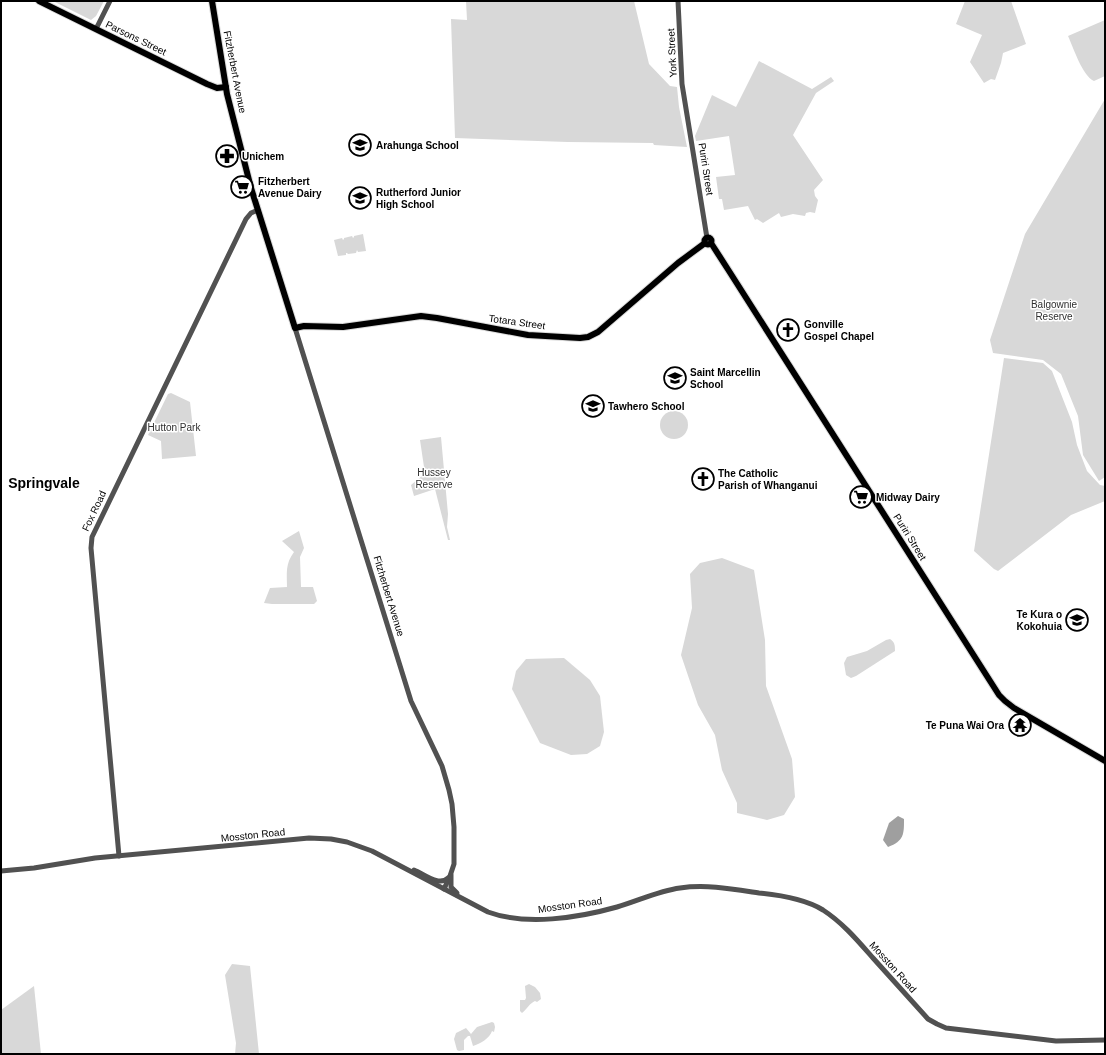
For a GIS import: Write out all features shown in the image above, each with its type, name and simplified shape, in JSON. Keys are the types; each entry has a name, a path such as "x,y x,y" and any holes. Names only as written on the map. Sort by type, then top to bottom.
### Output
{"main road":[{"name":"Parsons Street","path":"39,1 207,84 216,88 226,87"},
{"name":"Fitzherbert Avenue","path":"212,1 226,87 250,184 295,328"},
{"name":"Totara Street","path":"295,328 304,326 343,327 426,316 520,334 574,338 585,337 598,332 678,263 708,241"},
{"name":"Puriri Street","path":"708,241 733,277 1003,699 1014,708 1105,761"},
{"name":"Fitzherbert Avenue","path":"289,308 296,319 304,326"}],"street":[{"path":"96,29 110,1"},
{"name":"York Street","path":"678,1 685,103"},
{"name":"Puriri Street","path":"685,103 708,241"},
{"name":"Fox Road","path":"120,856 96,614 91,548 92,537 246,219 251,213 258,210"},
{"name":"Fitzherbert Avenue","path":"295,328 411,701 442,766 446,780 452,804 454,826 454,864 444,889"},
{"name":"Mosston Road","path":"1,871 120,856 309,838 331,839 347,842 372,851 488,912 499,916 512,918 528,919 573,916 617,907 658,893 690,887 716,887 770,894 810,904 835,919 851,934 928,1019 936,1024 946,1028 1048,1040 1105,1040"},
{"path":"402,867 413,869 439,882 446,881 451,874"},
{"path":"451,874 451,886 454,891 476,903 488,912"}],"green space":[{"path":"53,1 104,1 96,16 91,20"},
{"path":"466,1 634,1 649,64 670,86 677,87 679,107 687,147 654,145 653,143 455,138 451,19 467,20"},
{"path":"965,1 1011,1 1026,44 1003,53 995,80 991,79 984,83 970,62 982,35 956,24"},
{"path":"1105,20 1105,76 1094,81 1082,68 1068,36"},
{"path":"759,61 812,89 831,77 834,81 816,93 793,135 823,180 814,190 815,196 818,200 815,213 806,213 805,216 793,214 781,217 779,213 763,223 757,219 755,220 748,206 724,210 722,199 719,199 716,177 735,175 729,136 696,141 695,136 712,95 736,107"},
{"name":"Balgownie Reserve","path":"1105,99 1105,477 1099,481 1083,455 1078,416 1061,374 1043,360 993,353 990,340 1025,234"},
{"path":"363,234 366,251 358,252 357,250 356,253 346,253 346,255 338,256 334,240 342,238 343,240 344,238 352,236 353,238 354,236"},
{"path":"1004,358 1043,363 1052,371 1072,422 1077,445 1087,471 1100,485 1105,486 1105,501 1071,515 998,571 974,551"},
{"name":"Hutton Park","path":"171,393 190,402 196,456 162,459 161,441 148,435 168,394"},
{"path":"674,411 684,415 688,425 684,435 674,439 664,435 660,425 664,415"},
{"name":"Hussey Reserve","path":"441,437 448,514 447,527 450,540 448,540 435,489 414,496 411,485 423,475 424,467 420,440"},
{"path":"299,531 304,548 300,557 301,587 313,587 317,601 314,604 264,603 270,588 287,587 288,565 294,552 282,541"},
{"path":"722,558 754,570 765,640 766,686 792,759 795,797 784,815 767,820 737,813 737,803 722,770 715,735 698,705 681,655 692,608 690,574 700,563"},
{"path":"890,639 894,643 895,651 856,676 851,678 846,675 844,663 847,657 867,651"},
{"path":"564,658 590,680 600,696 604,732 600,746 587,754 571,755 540,743 512,689 516,671 526,659"},
{"path":"232,964 250,966 259,1054 235,1054 236,1043 225,975"},
{"path":"529,984 535,987 540,993 541,999 537,1002 533,1002 522,1013 520,1011 520,1000 525,1000 525,986"},
{"path":"34,986 41,1054 1,1054 1,1010"},
{"path":"492,1022 494,1023 495,1027 494,1032 492,1031 489,1036 479,1044 473,1046 470,1036 468,1036 464,1040 464,1050 457,1050 454,1039 456,1033 466,1028 471,1034 477,1027"}],"shaded area":[{"path":"898,816 904,819 903,833 897,842 888,847 883,840 889,823"}],"place":[{"name":"Arahunga School","path":"360,145"},
{"name":"Unichem","path":"227,156"},
{"name":"Fitzherbert Avenue Dairy","path":"242,187"},
{"name":"Rutherford Junior High School","path":"360,198"},
{"name":"Gonville Gospel Chapel","path":"788,330"},
{"name":"Saint Marcellin School","path":"675,378"},
{"name":"Tawhero School","path":"593,406"},
{"name":"The Catholic Parish of Whanganui","path":"703,479"},
{"name":"Midway Dairy","path":"861,497"},
{"name":"Te Kura o Kokohuia","path":"1077,620"},
{"name":"Te Puna Wai Ora","path":"1020,725"}],"district":[{"name":"Springvale","path":"44,483"}]}
